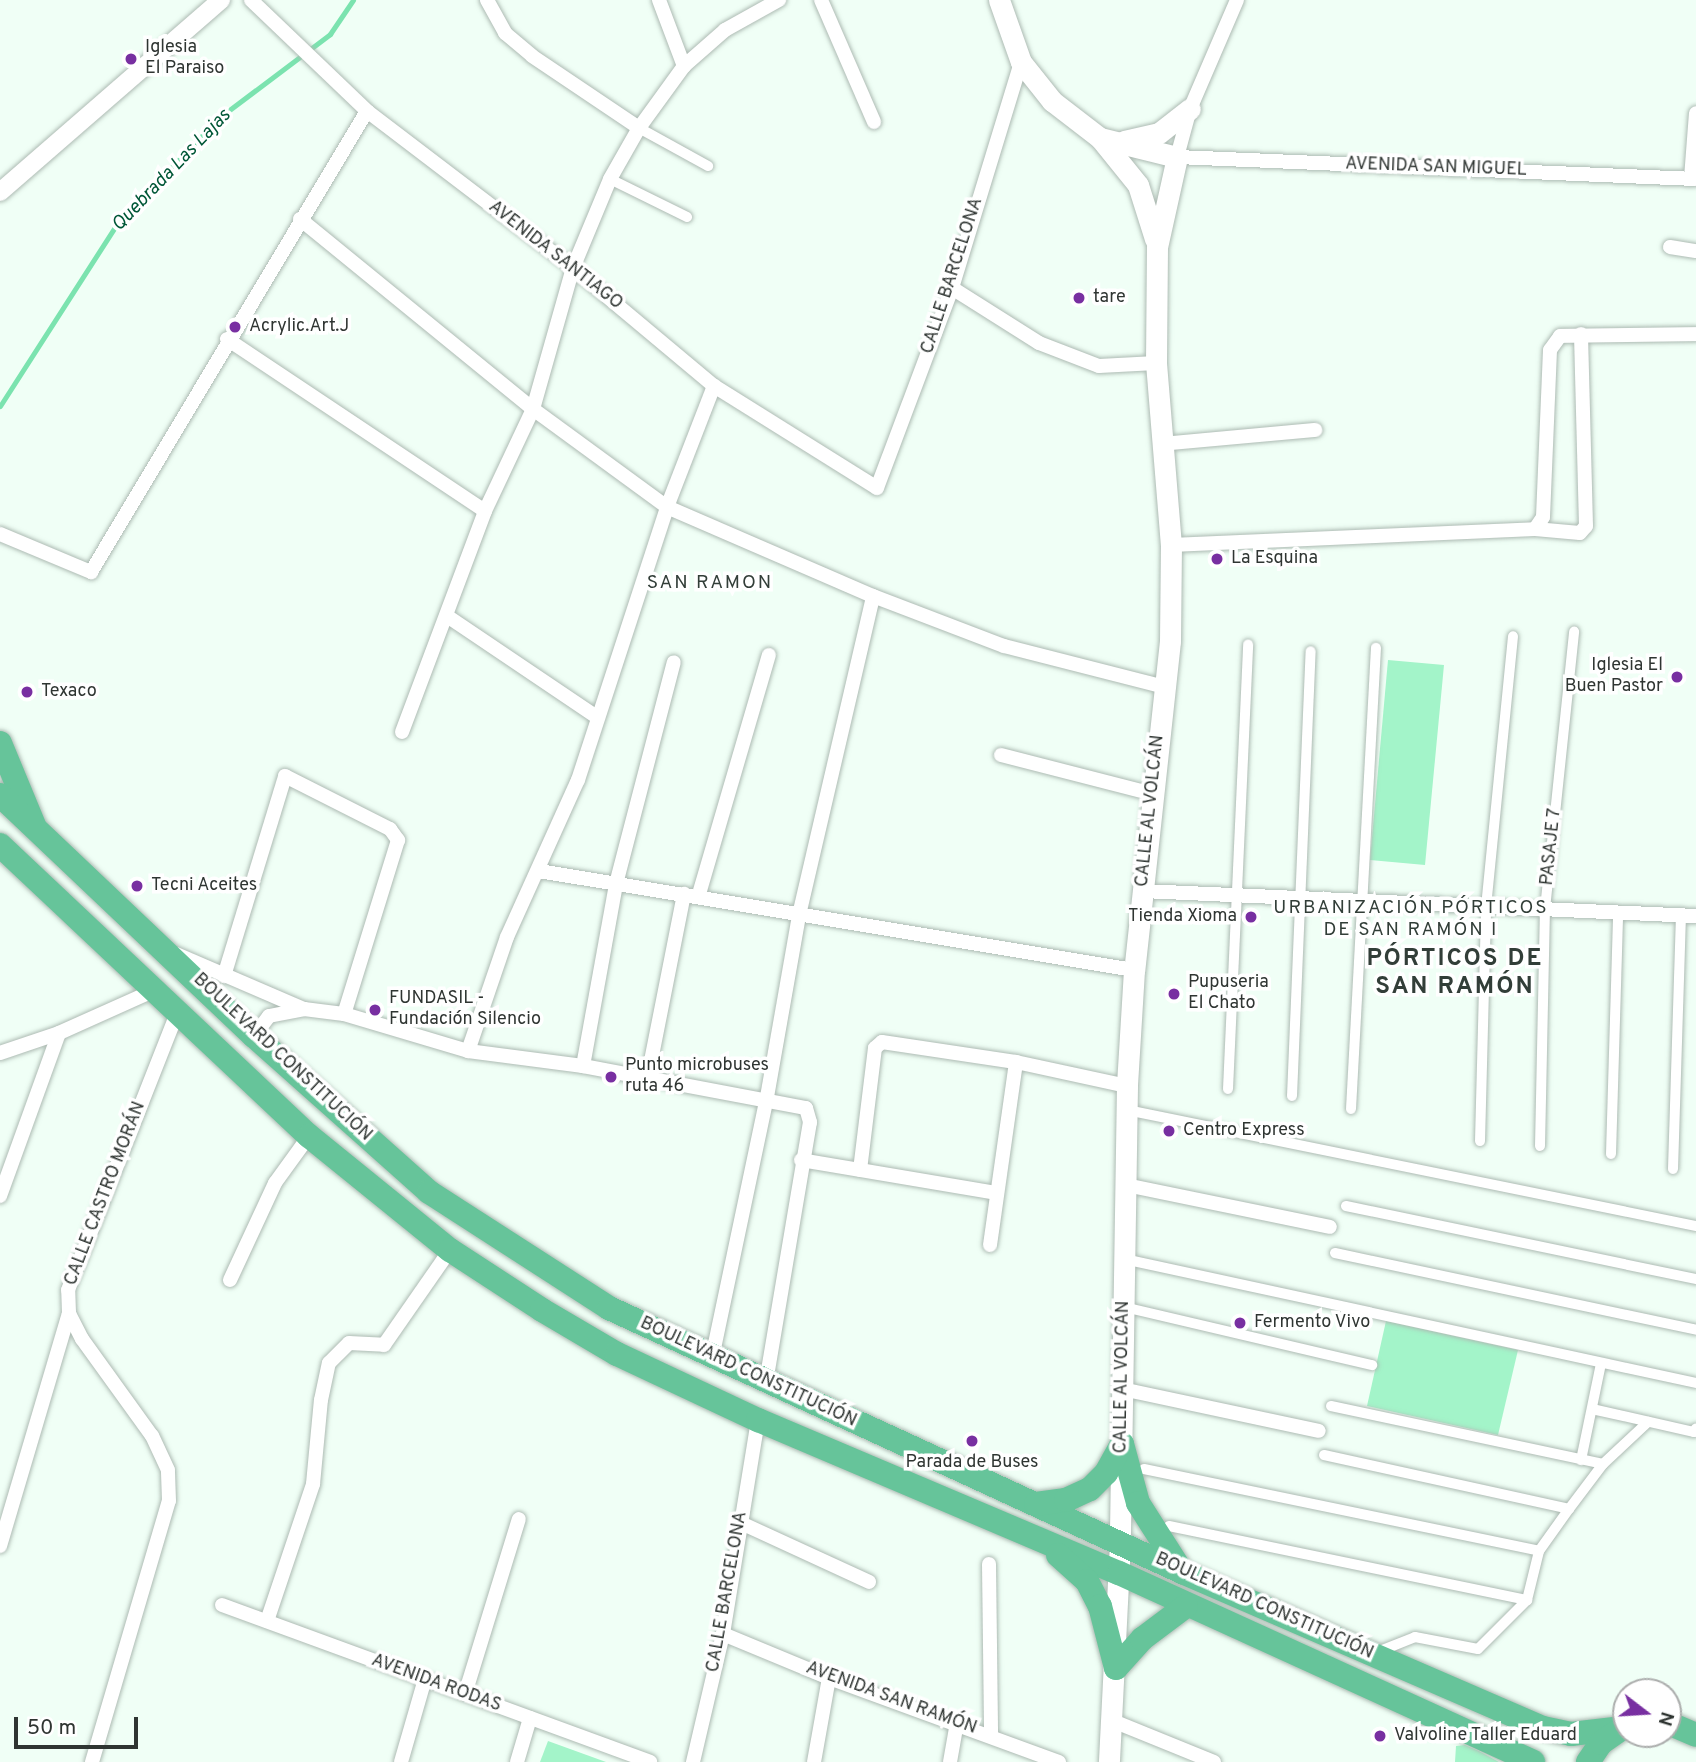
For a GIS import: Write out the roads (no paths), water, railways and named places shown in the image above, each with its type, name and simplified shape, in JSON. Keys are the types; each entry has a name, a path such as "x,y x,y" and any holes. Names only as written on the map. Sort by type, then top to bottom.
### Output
{"highway":[{"path":"0,743 37,832"},
{"name":"BOULEVARD CONSTITUCIÓN","path":"0,795 166,949 254,1036 429,1192 609,1308 712,1358 1182,1572 1543,1728 1571,1734 1612,1729"},
{"name":"BOULEVARD CONSTITUCIÓN","path":"4,854 177,1011 309,1136 450,1250 617,1354 758,1420 1119,1573 1186,1606 1533,1762"},
{"path":"1036,1504 1066,1500 1090,1489 1106,1473 1122,1444"},
{"path":"1122,1444 1138,1503 1182,1572"},
{"path":"1028,1535 1070,1563 1087,1581 1100,1605 1116,1668"},
{"path":"1116,1668 1142,1639 1186,1606"},
{"path":"1588,1762 1601,1743 1612,1735"}],"main road":[{"path":"999,0 1021,62 1052,101 1109,141 1177,157"},
{"path":"1109,141 1159,133 1190,109"},
{"path":"1109,141 1142,193 1157,247"},
{"name":"CALLE AL VOLCÁN","path":"1109,1762 1116,1668 1120,1543 1127,1086 1134,970 1165,687 1171,545 1156,363 1157,247 1177,157"}],"street":[{"path":"0,192 221,0"},
{"name":"AVENIDA SANTIAGO","path":"251,0 368,111 573,268 714,386 877,488"},
{"path":"487,0 505,33 532,56 639,128 708,166"},
{"path":"659,0 684,66"},
{"path":"402,732 485,511 533,410 573,268 610,179 639,128 684,66 725,30 779,0"},
{"path":"821,0 874,122"},
{"name":"CALLE AL VOLCÁN","path":"1177,157 1190,109 1237,0"},
{"name":"CALLE BARCELONA","path":"877,488 952,288 1021,62"},
{"path":"0,534 91,572 300,219 368,111"},
{"path":"1693,178 1696,113"},
{"name":"AVENIDA SAN MIGUEL","path":"1177,157 1693,178"},
{"path":"610,179 687,217"},
{"path":"300,219 533,410 667,507 873,596 1004,646 1165,687"},
{"path":"1670,247 1696,251"},
{"path":"952,288 1039,343 1099,366 1156,363"},
{"path":"1171,545 1535,529 1580,533 1586,526 1581,334"},
{"path":"1535,529 1543,517 1550,350 1560,336 1696,334"},
{"path":"228,339 485,511"},
{"path":"468,1051 507,937 578,780 667,507 714,386"},
{"path":"1161,444 1315,430"},
{"path":"712,1358 767,1097 799,915 873,596"},
{"path":"447,616 598,719"},
{"name":"PASAJE 7","path":"1540,1146 1545,909 1574,632"},
{"path":"1480,1141 1486,907 1513,636"},
{"path":"1227,1089 1248,644"},
{"path":"1351,1109 1376,648"},
{"path":"1292,1096 1311,651"},
{"path":"699,894 769,655"},
{"path":"583,1066 616,884 674,662"},
{"path":"1000,755 1153,794"},
{"path":"224,976 285,776 390,829 398,841 344,1014"},
{"path":"539,871 684,894 699,894 799,915 1134,970"},
{"path":"1143,891 1689,915 1673,1168"},
{"path":"647,1081 684,894"},
{"path":"1612,1154 1618,912"},
{"path":"166,949 304,1009 344,1014 468,1051 583,1066 647,1081 767,1097 809,1111 766,1381"},
{"path":"0,1053 59,1033 153,991"},
{"path":"254,1036 269,1016 304,1009"},
{"name":"CALLE CASTRO MORÁN","path":"0,1546 69,1313 68,1290 177,1011"},
{"path":"0,1196 59,1033"},
{"path":"860,1171 875,1048 882,1042 1016,1062 1127,1086"},
{"path":"990,1245 1016,1062"},
{"path":"1127,1110 1696,1226"},
{"path":"230,1280 275,1183 309,1136"},
{"path":"801,1160 996,1193"},
{"path":"1126,1185 1330,1227"},
{"path":"1346,1206 1696,1279"},
{"path":"267,1621 313,1484 321,1400 329,1363 349,1343 384,1345 450,1250"},
{"path":"1335,1253 1696,1330"},
{"path":"1124,1259 1696,1383"},
{"path":"1124,1307 1373,1365"},
{"path":"69,1313 82,1339 152,1436 168,1480 169,1501 158,1542 92,1762"},
{"path":"1581,1460 1601,1363"},
{"path":"1122,1389 1320,1431"},
{"path":"1331,1406 1603,1464"},
{"path":"1591,1409 1694,1432 1696,1428"},
{"name":"CALLE BARCELONA","path":"693,1762 723,1634 758,1420"},
{"path":"1372,1654 1415,1637 1478,1649 1527,1600 1539,1551 1569,1509 1603,1464 1648,1422"},
{"path":"1324,1455 1569,1509"},
{"path":"1144,1469 1539,1551"},
{"path":"466,1694 519,1519"},
{"path":"741,1523 869,1581"},
{"path":"1169,1526 1527,1600"},
{"path":"989,1564 991,1736"},
{"name":"AVENIDA RODAS","path":"222,1605 650,1762"},
{"name":"AVENIDA SAN RAMÓN","path":"723,1634 829,1678 1059,1762"},
{"path":"814,1762 829,1678"},
{"path":"401,1762 425,1679"},
{"path":"517,1762 530,1718"},
{"path":"1113,1721 1214,1762"},
{"path":"950,1762 957,1724"}],"waterway":[{"name":"Quebrada Las Lajas","path":"0,406 116,225 220,117 330,34 353,0"}],"place":[{"name":"Iglesia El Paraiso","path":"131,59"},
{"name":"tare","path":"1079,298"},
{"name":"Acrylic.Art.J","path":"235,327"},
{"name":"La Esquina","path":"1217,559"},
{"name":"Iglesia El Buen Pastor","path":"1677,677"},
{"name":"Texaco","path":"27,692"},
{"name":"Tecni Aceites","path":"137,886"},
{"name":"Tienda Xioma","path":"1251,917"},
{"name":"Pupuseria El Chato","path":"1174,994"},
{"name":"FUNDASIL - Fundación Silencio","path":"375,1010"},
{"name":"Punto microbuses ruta 46","path":"611,1077"},
{"name":"Centro Express","path":"1169,1131"},
{"name":"Fermento Vivo","path":"1240,1323"},
{"name":"Parada de Buses","path":"972,1441"},
{"name":"Valvoline Taller Eduard","path":"1380,1736"}],"district":[{"name":"SAN RAMON","path":"710,584"},
{"name":"URBANIZACIÓN PÓRTICOS DE SAN RAMÓN I","path":"1411,920"},
{"name":"PÓRTICOS DE SAN RAMÓN","path":"1455,974"}]}
